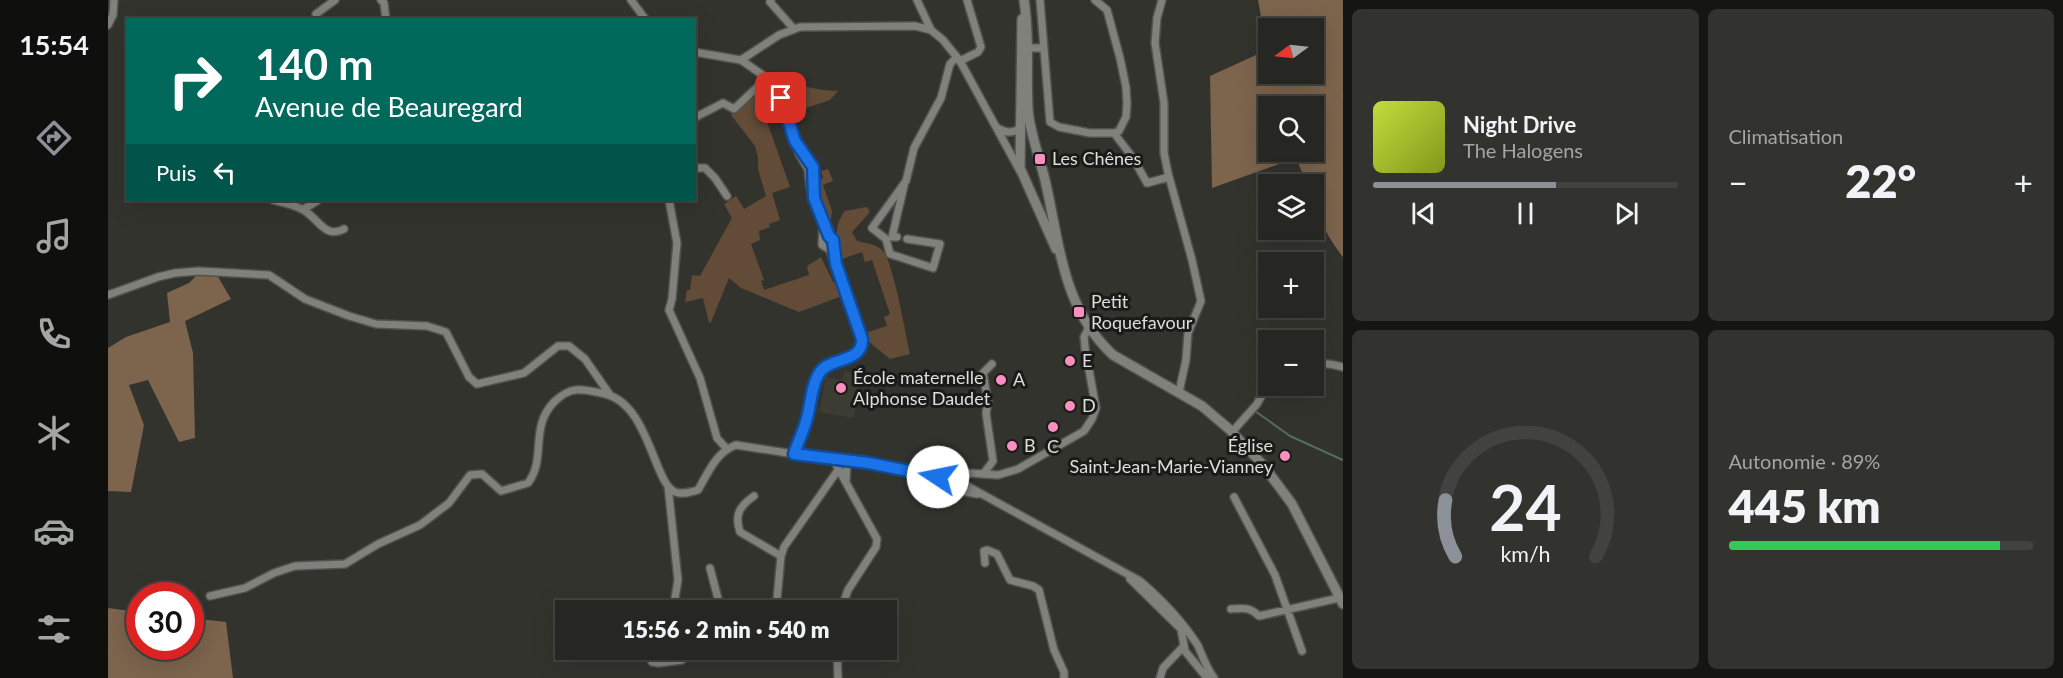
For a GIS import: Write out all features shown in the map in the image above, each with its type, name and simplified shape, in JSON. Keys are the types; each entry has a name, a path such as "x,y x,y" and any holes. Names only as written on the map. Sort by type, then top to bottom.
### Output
{"main road":[{"path":"1024,2 1022,15 1028,112 1072,298 1089,327 1102,345 1113,355 1202,406 1232,432 1283,489 1341,601"},
{"path":"1025,48 1020,128 1023,176 1062,261"},
{"path":"1020,140 1038,149"},
{"path":"1020,152 1031,147 1038,149"},
{"path":"1038,212 1047,214 1052,208"}],"street":[{"path":"108,25 113,15 114,0"},
{"path":"316,14 334,0"},
{"path":"381,0 384,3 386,18"},
{"path":"630,0 644,18"},
{"path":"917,0 931,30 959,59 995,129 1023,176"},
{"path":"897,237 892,237 914,148 941,98 950,64 978,52 981,47 967,0"},
{"path":"1040,0 1050,122 1059,127 1090,133 1114,133 1119,131 1126,117 1126,87 1107,10 1095,0"},
{"path":"1162,0 1157,18 1155,44 1164,103 1164,153 1201,301 1188,333 1186,360 1179,392"},
{"path":"771,1 794,29"},
{"path":"741,60 778,35 812,26 915,26 931,30"},
{"path":"1025,48 1044,48"},
{"path":"696,52 741,60 767,78 781,98 795,141 813,167 814,198 826,236"},
{"path":"748,56 756,70"},
{"path":"696,117 723,103 734,109 767,78"},
{"path":"995,129 1014,132 1020,128"},
{"path":"995,129 1020,140"},
{"path":"1114,133 1147,183 1169,177"},
{"path":"696,168 705,168 716,178 727,196"},
{"path":"906,181 872,228 886,239 890,254 933,268 940,244 907,239"},
{"path":"276,201 304,209 328,231 338,233 344,229"},
{"path":"304,209 317,201"},
{"path":"669,201 677,243 669,310 700,378 717,438 726,448"},
{"path":"826,236 821,241 822,245 831,246"},
{"path":"794,454 807,420 814,387 820,372 827,366 855,354 862,344 860,332 836,264 831,246 832,238 826,236"},
{"path":"108,295 175,273 199,271 268,275 305,299 349,316 376,324 427,326 446,332 469,377 477,384 525,373 552,349 558,346 569,346 585,359 610,395 627,408 637,421 653,451 665,482 674,492 686,493 698,490 716,458 726,448 743,445 869,463 938,477 952,475 960,482 1140,581 1154,592 1183,624 1190,658 1207,678"},
{"path":"960,482 968,473 998,475 1018,469 1084,431 1096,408 1084,337 1089,327"},
{"path":"1324,363 1343,367"},
{"path":"984,473 993,461 983,373 992,364"},
{"path":"210,596 245,588 274,573 294,566 345,564 378,544 420,525 449,503 470,476 482,474 501,491 528,483 536,466 542,418 552,404 565,392 579,388 610,395"},
{"path":"1232,432 1261,396"},
{"path":"833,459 877,539 877,543 848,590 844,600"},
{"path":"846,481 847,461"},
{"path":"777,600 784,547 838,470"},
{"path":"912,472 950,490 984,495"},
{"path":"668,486 678,580 675,600"},
{"path":"754,496 741,505 739,510 737,523 740,532 781,556"},
{"path":"1234,497 1272,567 1302,651"},
{"path":"985,562 984,551 997,554 1010,580 1033,586 1039,591 1054,650 1064,672 1064,678"},
{"path":"710,568 718,600"},
{"path":"1231,609 1252,609 1259,616 1341,601"},
{"path":"1186,641 1198,647 1214,678"},
{"path":"1160,678 1162,668 1186,641"},
{"path":"1169,661 1201,656"},
{"path":"651,660 659,663 682,660"},
{"path":"837,660 838,678"}],"shaded area":[{"path":"1258,0 1343,0 1343,257 1324,227 1324,174 1303,174 1298,162 1324,162 1324,96 1258,96 1258,162 1285,162 1212,188 1210,76 1258,54 1258,84 1324,84 1324,18 1261,18"},
{"path":"774,80 838,91 830,100 803,109 795,96"},
{"path":"765,83 759,99 790,187 772,193 780,220 759,231 760,240 751,244 764,280 761,281 764,290 809,275 807,266 821,257 833,282 837,281 842,296 799,312 741,288 729,278 709,323 703,298 685,302 687,290 690,290 692,275 700,276 732,218 724,204 736,196 744,209 766,196 758,169 755,146 731,115"},
{"path":"828,169 833,181 823,185 832,211 830,226 818,191 820,180 823,178 821,171"},
{"path":"867,207 870,212 852,232 857,241 878,247 887,258 895,283 910,354 890,359 868,341 868,332 887,326 884,317 890,314 872,260 865,262 862,252 842,259 837,240 837,228 845,211"},
{"path":"217,275 231,299 185,321 193,353 195,438 179,442 148,380 129,385 144,425 131,492 108,491 108,348 126,337 170,322 167,293 189,283 196,276"},
{"name":"École maternelle Alphonse Daudet","path":"844,371 859,374 858,396 853,418 819,412 826,377 842,380"},
{"path":"108,608 126,610 126,660 204,660 204,619 226,622 233,678 108,678"}],"waterway":[{"path":"1255,411 1290,436 1343,460"}],"place":[{"name":"Les Chênes","path":"1040,159"},
{"name":"Petit Roquefavour","path":"1079,312"},
{"name":"E","path":"1070,361"},
{"name":"A","path":"1001,380"},
{"name":"École maternelle Alphonse Daudet","path":"841,388"},
{"name":"D","path":"1070,406"},
{"name":"C","path":"1053,427"},
{"name":"B","path":"1012,446"},
{"name":"Église Saint-Jean-Marie-Vianney","path":"1285,456"}],"route":[{"path":"781,98 795,141 813,167 814,198 829,236 833,240 836,264 862,339 860,349 855,354 827,366 817,377 807,420 794,454 869,463 938,477"}]}
